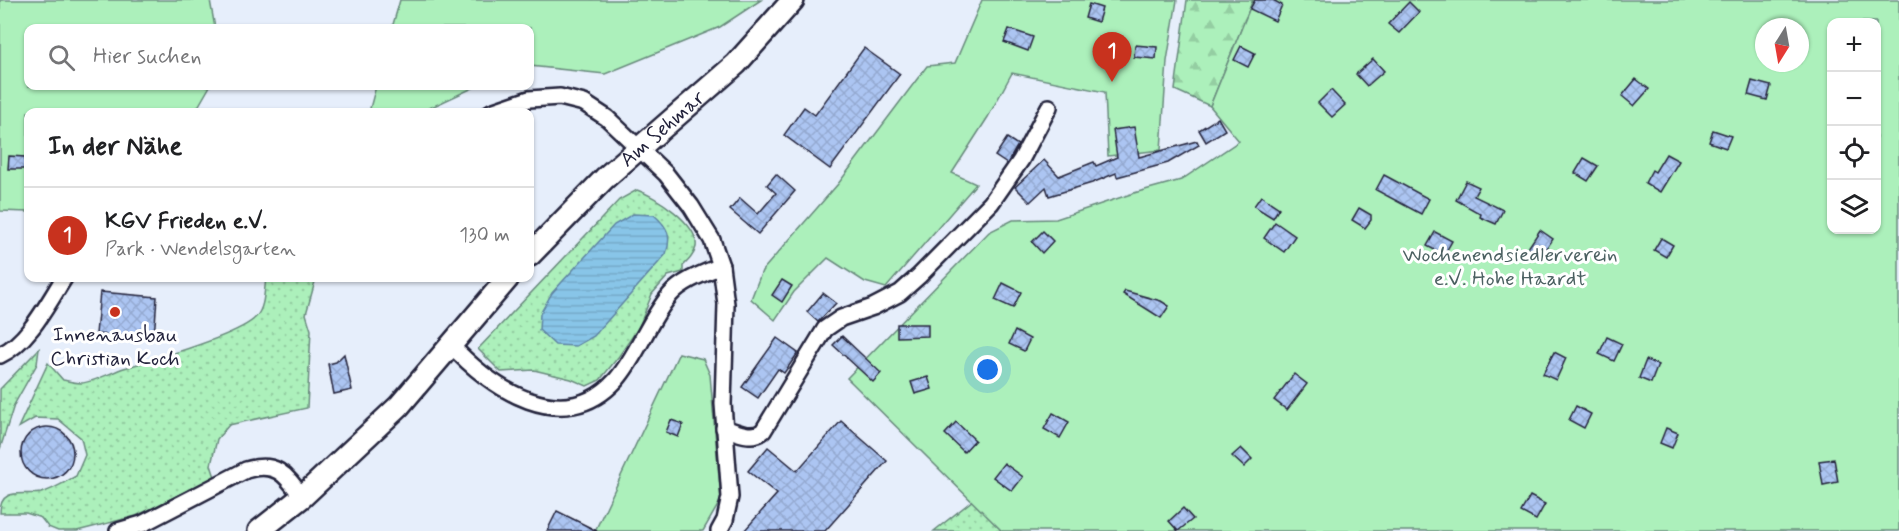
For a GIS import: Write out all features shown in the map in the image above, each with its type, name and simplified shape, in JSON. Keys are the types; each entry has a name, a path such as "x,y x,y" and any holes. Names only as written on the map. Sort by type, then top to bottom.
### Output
{"main road":[{"name":"Am Sehmar","path":"534,251 605,178 736,64 793,0"},
{"path":"259,531 302,497 399,406 504,282"}],"street":[{"path":"503,108 529,99 560,97 584,103 600,112 666,174 691,206 712,240 721,266 726,304 724,428 730,497 725,520 719,531"},
{"path":"724,428 752,436 760,433 825,329 841,318 900,293 919,276 991,203 1022,160 1049,107"},
{"path":"450,344 484,376 527,401 546,405 580,403 592,398 614,381 629,363 670,295 681,285 721,266"},
{"path":"0,355 15,346 39,317 61,282"},
{"path":"118,531 142,524 256,467 278,470 286,475 302,497"}],"green space":[{"path":"0,0 210,0 214,24 24,24 24,90 208,90 197,108 24,108 24,212 0,211"},
{"path":"400,0 761,0 720,27 605,74 534,66 534,24 393,24"},
{"path":"982,0 1177,0 1167,61 1161,150 1108,156 1105,92 1012,73 988,117 952,173 976,184 886,288 865,282 828,258 794,292 775,320 751,299 762,271 838,184 927,66 955,63"},
{"path":"1187,0 1253,0 1210,106 1175,90"},
{"name":"Wochenendsiedlerverein e.V. Hohe Haardt","path":"1253,0 1899,0 1899,531 1002,531 847,378 989,232 1013,220 1056,219 1181,180 1239,141 1210,106"},
{"path":"375,90 468,90 430,108 370,108"},
{"path":"637,190 654,198 674,212 691,229 696,247 693,255 683,266 683,272 668,276 652,294 639,327 600,380 587,386 571,379 534,370 501,372 478,349 619,200"},
{"path":"266,282 315,282 306,314 311,330 307,408 229,425 217,439 211,465 215,477 136,516 77,531 58,531 48,527 41,518 26,513 0,513 1,505 8,496 41,493 76,476 85,455 81,438 58,419 35,418 18,428 48,363 63,380 86,383 232,332 256,317 263,304"},
{"path":"39,349 37,364 14,405 0,449 0,389"},
{"path":"679,353 703,359 710,375 721,500 703,531 595,531"},
{"path":"973,500 1002,531 934,531"}],"water":[{"path":"633,214 654,215 663,224 669,237 666,254 594,336 576,346 555,345 539,330 540,314 552,293 614,225"}],"building":[{"path":"1255,0 1273,0 1282,5 1275,21 1250,9"},
{"path":"1409,2 1419,12 1399,33 1388,24"},
{"path":"1089,4 1102,8 1098,22 1085,18"},
{"path":"1009,29 1033,37 1028,51 1004,42"},
{"path":"1135,45 1157,47 1156,59 1134,57"},
{"path":"1241,46 1255,53 1248,67 1234,60"},
{"path":"864,48 900,74 830,169 784,135 804,107 815,115"},
{"path":"1373,59 1384,71 1367,86 1356,74"},
{"path":"1636,79 1649,89 1634,106 1622,96"},
{"path":"1752,81 1771,86 1767,100 1748,95"},
{"path":"1331,90 1345,105 1332,117 1318,103"},
{"path":"1218,118 1225,130 1206,142 1199,130"},
{"path":"1134,127 1139,157 1197,141 1199,145 1168,163 1117,177 1116,173 1049,196 1046,187 1030,202 1015,187 1044,160 1059,176 1094,162 1096,166 1117,157 1113,130"},
{"path":"1713,130 1731,136 1726,148 1709,142"},
{"path":"1007,138 1018,145 1007,164 995,156"},
{"path":"1666,154 1679,161 1660,192 1645,183 1652,170 1655,172"},
{"path":"9,156 24,157 24,169 8,169"},
{"path":"1584,158 1598,166 1588,181 1575,173"},
{"path":"776,174 795,191 758,234 730,210 740,198 758,214 776,193 767,185"},
{"path":"1384,175 1429,199 1421,214 1376,190"},
{"path":"1466,181 1479,187 1474,196 1503,210 1496,224 1480,217 1481,214 1456,200"},
{"path":"1261,196 1279,208 1273,218 1254,206"},
{"path":"1359,208 1371,215 1371,220 1365,228 1352,220"},
{"path":"1275,222 1295,236 1284,252 1264,238"},
{"path":"1540,230 1553,239 1541,257 1528,248"},
{"path":"1043,231 1053,241 1042,253 1032,242"},
{"path":"1435,232 1452,241 1444,255 1427,246"},
{"path":"1661,238 1673,245 1666,257 1654,250"},
{"path":"782,280 792,286 782,302 772,295"},
{"path":"1003,283 1021,292 1013,308 995,300"},
{"path":"1125,291 1161,301 1169,306 1161,318 1123,294"},
{"path":"100,292 157,297 154,338 96,334"},
{"path":"823,293 836,303 818,322 807,312"},
{"path":"897,324 928,324 928,336 897,337"},
{"path":"1015,331 1030,339 1024,351 1009,344"},
{"path":"842,336 881,373 873,382 833,345"},
{"path":"1607,337 1622,344 1614,361 1599,354"},
{"path":"777,338 798,353 784,373 778,369 758,398 742,387"},
{"path":"1554,352 1566,358 1556,380 1543,374"},
{"path":"344,354 352,390 334,394 328,364 336,362"},
{"path":"1646,360 1658,365 1651,383 1639,378"},
{"path":"1294,374 1307,384 1287,410 1274,400"},
{"path":"928,377 932,389 915,394 911,382"},
{"path":"1576,406 1591,414 1584,428 1569,420"},
{"path":"1053,413 1069,422 1060,438 1044,429"},
{"path":"671,420 683,424 678,437 666,432"},
{"path":"841,421 887,461 825,531 744,531 777,494 748,471 768,447 797,471"},
{"path":"956,422 975,440 964,452 945,434"},
{"path":"42,427 52,427 66,434 73,453 66,472 52,479 42,479 32,475 25,468 21,458 21,448 25,438 32,431"},
{"path":"1666,428 1678,433 1672,448 1660,443"},
{"path":"1241,448 1252,459 1244,467 1232,456"},
{"path":"1834,459 1838,482 1823,485 1819,461"},
{"path":"1004,463 1023,477 1012,491 993,477"},
{"path":"1530,496 1545,504 1536,520 1521,512"},
{"path":"1183,508 1193,519 1178,531 1169,521"},
{"path":"557,511 597,531 547,531"}],"place":[{"name":"KGV Frieden e.V.","path":"1112,82"},
{"name":"Innenausbau Christian Koch","path":"115,312"}]}
